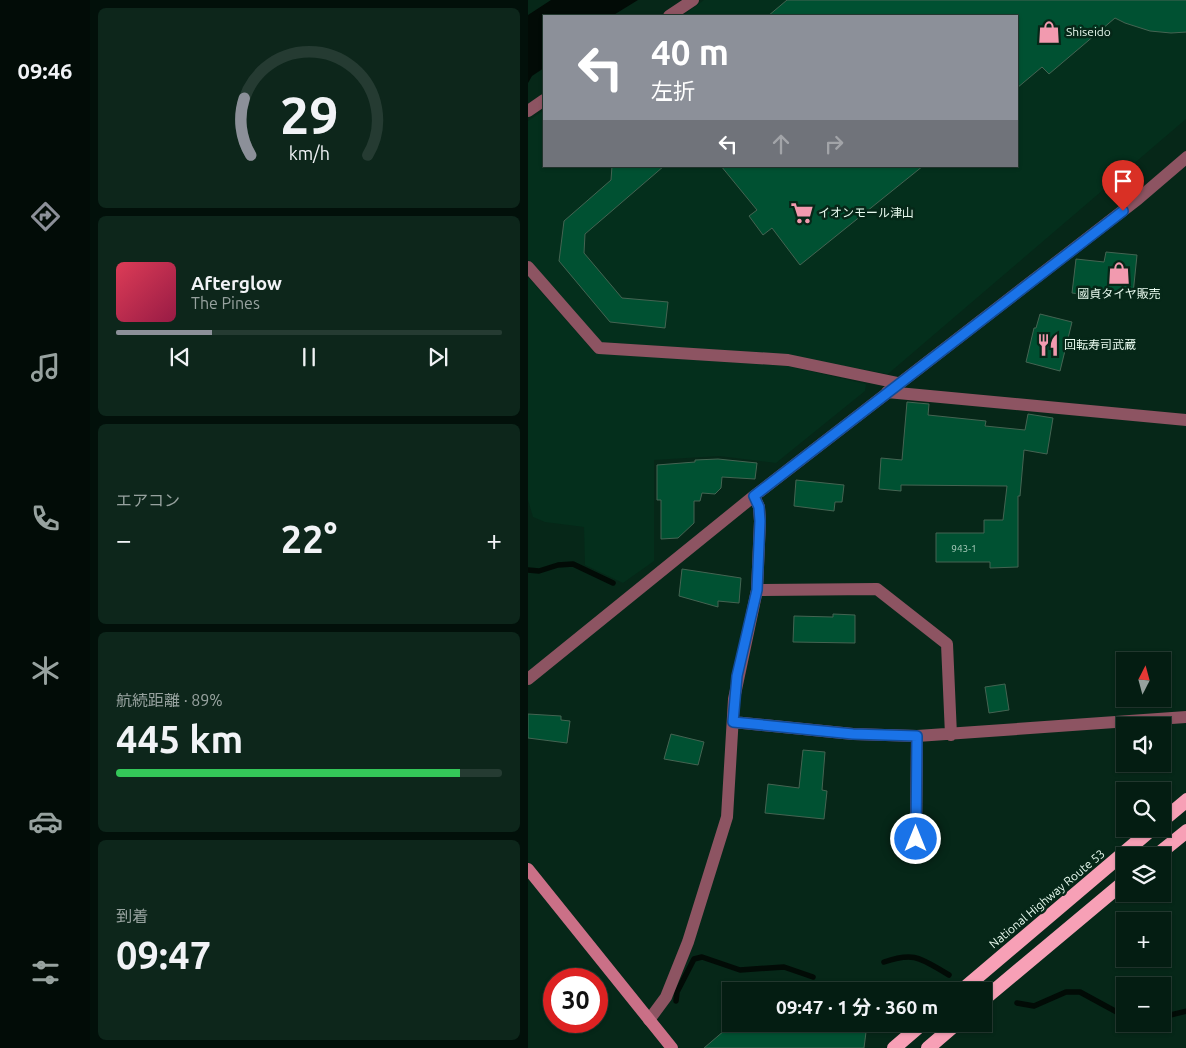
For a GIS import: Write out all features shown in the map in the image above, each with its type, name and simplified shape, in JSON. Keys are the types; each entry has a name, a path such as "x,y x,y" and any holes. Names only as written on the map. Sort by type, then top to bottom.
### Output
{"highway":[{"path":"1171,813 1186,800"},
{"path":"1167,847 1186,831"},
{"name":"National Highway Route 53","path":"972,982 1143,837"},
{"path":"992,992 1116,889"},
{"path":"894,1048 913,1032"},
{"path":"928,1048 947,1032"}],"main road":[{"path":"528,868 672,1048"}],"street":[{"path":"670,15 693,0"},
{"path":"528,111 543,101"},
{"path":"528,679 754,496 1138,199 1186,158"},
{"path":"528,267 599,348 788,360 898,384"},
{"path":"887,392 1186,420"},
{"path":"650,1020 666,997 688,942 726,818 737,676 757,590 760,521 759,507 754,496"},
{"path":"757,590 877,589 947,644 951,735"},
{"path":"733,722 853,734 917,736 1186,717"},
{"path":"916,839 917,736"}],"shaded area":[{"path":"551,0 638,0 614,15 543,15 543,69 532,76 528,83 528,15"},
{"name":"イオンモール津山","path":"704,0 1186,0 1186,119 888,374 776,354 600,342 528,260 528,121 543,111 543,167 1018,167 1018,15 683,15"},
{"path":"528,277 595,353 788,366 866,384 865,391 776,463 719,456 654,460 654,561 623,583 585,565 584,527 545,522 533,517 528,500"}],"building":[{"path":"787,0 1187,0 1187,32 1150,31 1115,18 1049,74 1042,67 1018,87 1018,15 769,15"},
{"path":"612,167 663,167 585,234 584,253 622,298 668,302 665,328 610,322 559,261 564,221 611,180"},
{"path":"722,167 922,167 800,265 772,228 763,235 749,216 757,210"},
{"path":"1106,252 1137,255 1133,294 1097,291 1096,296 1072,293 1076,259 1104,262"},
{"name":"回転寿司武蔵","path":"1040,314 1072,322 1060,371 1026,362 1034,328 1036,328"},
{"path":"907,402 929,404 928,415 986,421 985,426 1025,430 1028,414 1053,418 1047,454 1024,450 1020,496 1018,496 1018,567 990,568 990,562 936,562 936,533 984,533 984,520 1003,520 1007,486 901,485 901,491 879,489 881,458 902,460"},
{"path":"718,459 757,463 755,479 722,477 721,488 715,494 702,493 700,501 694,501 694,523 678,538 661,539 661,500 657,500 657,465"},
{"path":"796,480 844,485 842,502 835,502 834,511 794,506"},
{"path":"682,569 741,578 739,603 718,601 718,607 679,596"},
{"path":"833,614 855,615 855,643 793,642 794,616 833,617"},
{"path":"1005,684 1009,710 989,713 985,687"},
{"path":"528,714 561,716 561,720 570,721 567,743 528,738"},
{"path":"671,734 704,742 698,765 664,759"},
{"path":"803,750 825,752 822,790 827,791 824,819 765,813 768,784 799,788"},
{"path":"723,1032 866,1032 864,1048 704,1048"}],"waterway":[{"path":"528,570 539,571 558,565 573,564 613,583"},
{"path":"676,1001 677,992 694,959 702,957 740,970 784,967 813,977"},
{"path":"884,962 904,957 918,958 949,975"},
{"path":"1017,1003 1034,1006 1066,992 1080,992 1116,1012"},
{"path":"1171,1015 1187,1011"}],"place":[{"name":"Shiseido","path":"1049,32"},
{"name":"イオンモール津山","path":"802,213"},
{"name":"國貞タイヤ販売","path":"1119,273"},
{"name":"回転寿司武蔵","path":"1048,345"}],"route":[{"path":"916,839 917,736 853,734 733,722 737,676 757,590 760,521 759,507 754,496 1123,211"}]}
